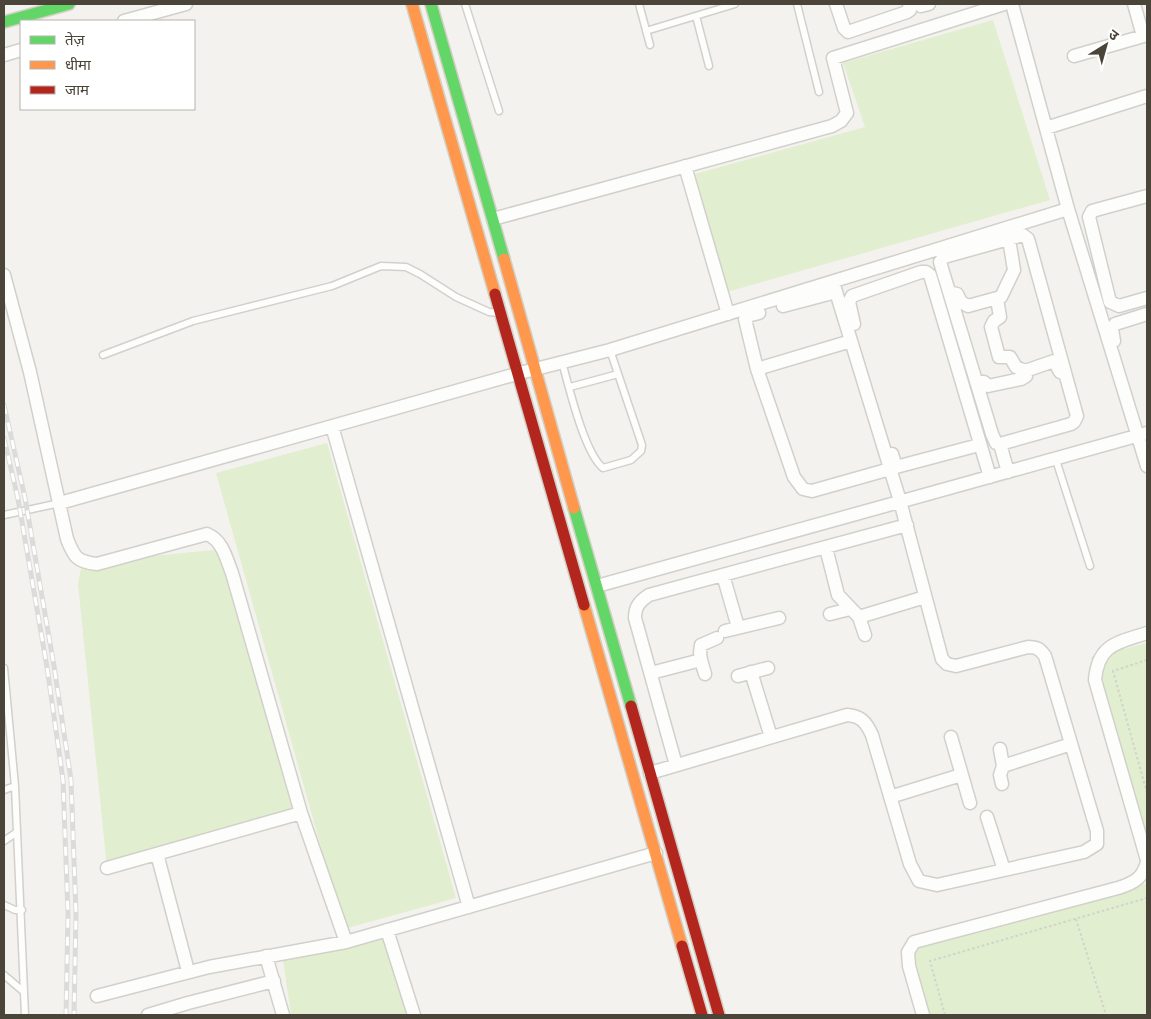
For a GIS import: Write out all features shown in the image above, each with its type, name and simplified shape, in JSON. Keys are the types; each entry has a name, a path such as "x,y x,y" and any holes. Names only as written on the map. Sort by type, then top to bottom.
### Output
{"street":[{"path":"4,22 69,4"},
{"path":"128,20 186,4"},
{"path":"412,4 520,373 702,1015"},
{"path":"431,4 719,1015"},
{"path":"836,4 844,28 848,32 894,18 917,6 918,32"},
{"path":"493,219 832,126 841,121 847,113 833,58 1004,4"},
{"path":"1012,4 1068,209 1145,435 1147,466"},
{"path":"1074,56 1145,36 1134,4"},
{"path":"4,56 20,50"},
{"path":"1046,128 1147,96"},
{"path":"685,166 728,314"},
{"path":"1147,196 1092,211 1089,217 1110,302 1119,306 1147,298"},
{"path":"890,469 812,491 803,489 794,477 757,369 746,316 834,287 923,254 1068,209"},
{"path":"1000,444 1074,422 1077,416 1028,239 1021,235 941,260 940,266 982,384 983,407 994,440 1000,444 1008,472"},
{"path":"950,294 956,293 961,302 968,306 1002,296 1006,282 1014,270 1009,238"},
{"path":"923,254 926,272 931,279 990,477"},
{"path":"926,272 857,293 850,298 849,302 895,464 896,467 979,445"},
{"path":"4,275 30,372 67,539 74,556 82,562 97,564 207,534 216,538 232,573 301,813 346,942"},
{"path":"60,503 520,373 610,350 728,314 834,287"},
{"path":"650,773 847,715 858,716 867,724 872,735 910,864 919,881 938,885 1084,852 1097,844 1097,831 1045,656 1041,651 1036,647 1028,647 956,666 946,664 939,652 907,525 834,287"},
{"path":"997,299 1000,317 994,321 991,327 998,355 1010,358 1016,366 1025,371 1054,361 1060,372 1065,372"},
{"path":"1108,327 1117,322 1147,314"},
{"path":"1108,327 1112,332 1123,373"},
{"path":"757,369 851,341"},
{"path":"982,384 1022,379 1026,376 1025,371"},
{"path":"332,426 469,907"},
{"path":"597,586 1145,435"},
{"path":"676,766 635,618 635,609 640,601 649,595 907,525"},
{"path":"826,548 838,595 855,613 865,635"},
{"path":"723,575 738,627"},
{"path":"830,614 855,613 925,597"},
{"path":"705,674 700,653 702,645 738,627 779,618"},
{"path":"924,1015 909,966 908,952 914,942 1118,888 1133,883 1144,873 1147,861 1095,680 1098,658 1108,649 1147,633"},
{"path":"651,673 701,660"},
{"path":"738,676 768,668"},
{"path":"751,672 771,737"},
{"path":"951,737 970,803"},
{"path":"1003,766 1071,744"},
{"path":"1000,749 1003,766 1000,775 1002,784"},
{"path":"890,796 961,775"},
{"path":"107,868 301,813"},
{"path":"987,817 1004,870"},
{"path":"96,996 188,972 346,942 656,853"},
{"path":"157,854 188,972"},
{"path":"387,930 414,1015"},
{"path":"266,956 283,1015"},
{"path":"148,1015 274,982"}],"lane":[{"path":"465,4 499,111"},
{"path":"639,4 650,46"},
{"path":"646,31 735,4"},
{"path":"797,4 820,92"},
{"path":"696,16 709,66"},
{"path":"102,355 193,321 324,288 381,266 406,267 456,297 489,312 502,313"},
{"path":"562,362 580,423 597,463 603,468 631,460 641,451 642,445 610,350"},
{"path":"570,387 618,374"},
{"path":"1056,460 1090,566"},
{"path":"4,515 60,503"},
{"path":"4,668 15,786 22,910 25,1012 18,1015"},
{"path":"4,790 15,786"},
{"path":"4,841 17,832"},
{"path":"4,905 15,910 22,910"},
{"path":"4,976 24,992"}],"path":[{"path":"1147,660 1113,671 1147,793"},
{"path":"945,1015 930,961 1147,898"},
{"path":"1076,919 1106,1015"}],"green space":[{"path":"993,20 1050,200 727,292 695,174 865,127 843,63"},
{"path":"327,443 456,898 344,929 216,473"},
{"path":"223,549 301,813 107,868 78,584 82,563"},
{"path":"1147,643 1147,856 1091,657"},
{"path":"1147,883 1147,1015 926,1015 906,951"},
{"path":"387,930 413,1015 291,1015 282,953"}],"railway":[{"path":"4,405 25,498 54,666 71,780 76,914 74,1015"},
{"path":"4,438 18,499 47,667 63,780 68,914 66,1015"}],"traffic: fast":[{"path":"4,22 69,4"},
{"path":"431,4 504,259"},
{"path":"574,508 631,706"}],"traffic: slow":[{"path":"412,4 495,294"},
{"path":"504,259 574,508"},
{"path":"584,605 682,946"}],"traffic: jam":[{"path":"495,294 584,605"},
{"path":"631,706 719,1015"},
{"path":"682,946 702,1015"}]}
